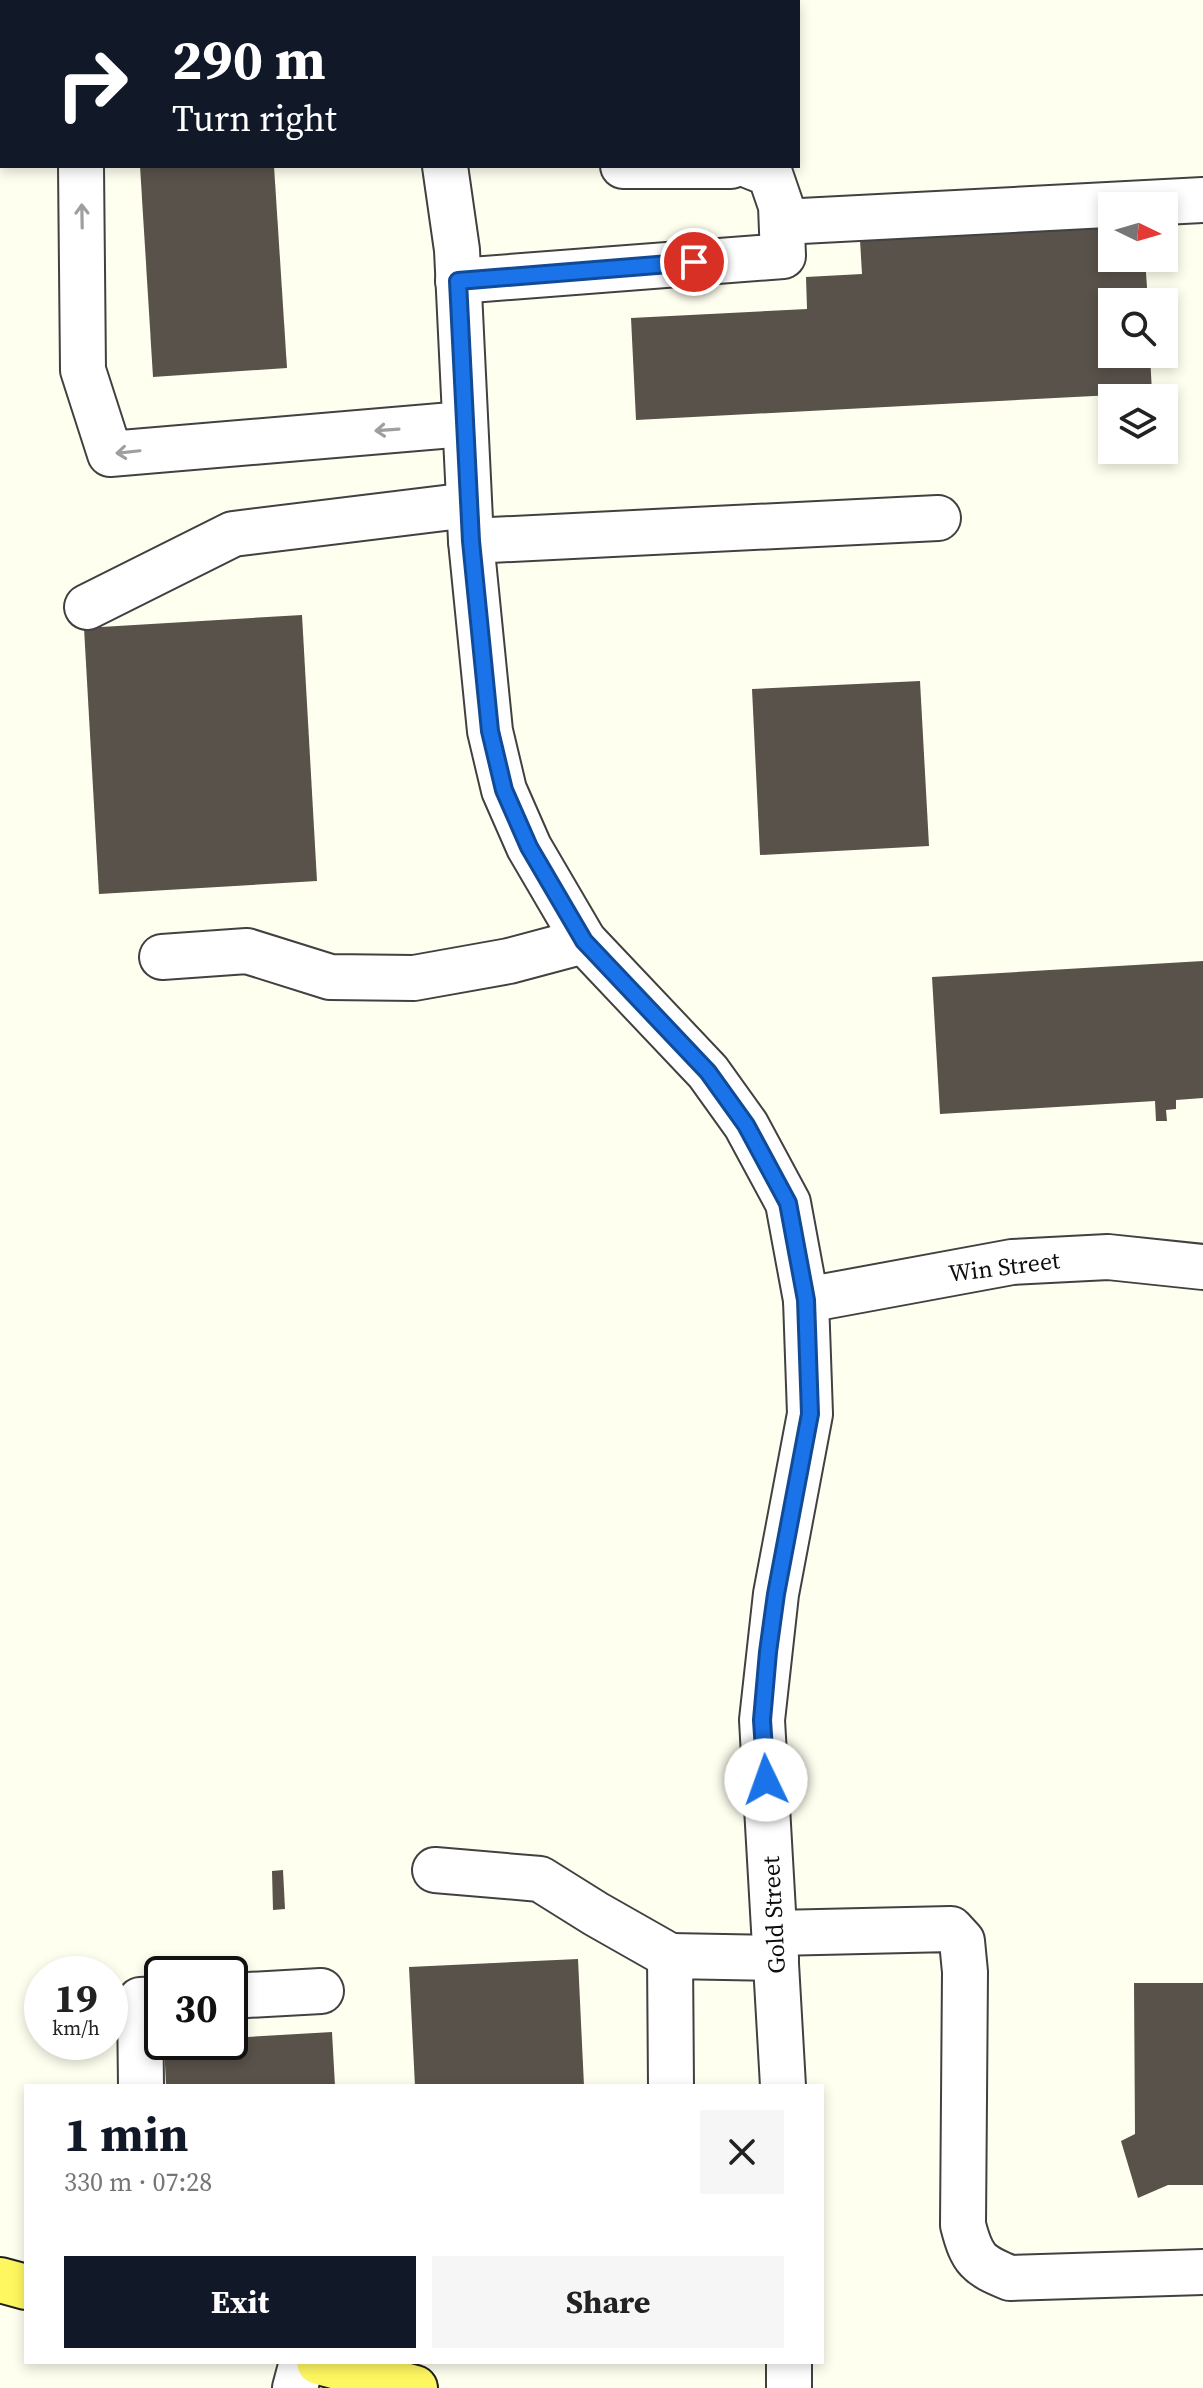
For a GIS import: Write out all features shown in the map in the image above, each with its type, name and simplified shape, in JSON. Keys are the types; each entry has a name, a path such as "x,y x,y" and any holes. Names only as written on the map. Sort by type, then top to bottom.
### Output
{"main road":[{"path":"0,2280 24,2286"},
{"path":"326,2364 415,2388"}],"street":[{"path":"81,168 83,370 110,454 464,424"},
{"name":"Gold Street","path":"445,168 457,250 470,523 490,731 504,790 529,847 584,941 708,1072 746,1125 788,1203 806,1300 810,1414 776,1594 762,1720 783,2084"},
{"path":"458,281 783,256 781,206 770,174 755,168"},
{"path":"782,222 1203,200"},
{"path":"87,607 233,534 470,523 938,518"},
{"path":"162,957 247,951 330,977 414,978 509,961 584,941"},
{"name":"Win Street","path":"806,1300 1012,1262 1108,1257 1203,1267"},
{"path":"435,1870 540,1879 670,1956 951,1929 962,1941 965,1972 963,2225 969,2249 985,2268 1010,2278 1203,2272"},
{"path":"670,1956 671,2084"},
{"path":"248,1995 321,1991"},
{"path":"141,2084 140,2000 144,2000"},
{"path":"295,2388 301,2364"},
{"path":"789,2364 789,2388"}],"building":[{"path":"140,168 274,168 287,368 153,377"},
{"path":"1098,228 1098,272 1146,272 1147,288 1098,288 1098,368 1151,368 1152,384 1098,384 1098,396 636,420 631,318 807,309 806,277 862,274 860,240"},
{"path":"302,615 317,881 99,894 84,628"},
{"path":"920,681 929,846 760,855 752,689"},
{"path":"1203,961 1203,1098 1176,1100 1176,1109 1166,1110 1167,1121 1156,1121 1155,1101 940,1114 932,977"},
{"path":"283,1870 285,1909 273,1910 272,1871"},
{"path":"578,1959 584,2084 415,2084 409,1967"},
{"path":"1134,1983 1203,1983 1203,2185 1168,2185 1138,2198 1121,2141 1135,2134"},
{"path":"332,2032 335,2084 166,2084 165,2060 248,2060 248,2037"}],"route":[{"path":"694,262 458,281 461,364 471,541 490,731 504,790 529,847 584,941 708,1072 746,1125 788,1203 806,1300 810,1414 768,1652 762,1720 766,1780"}]}
